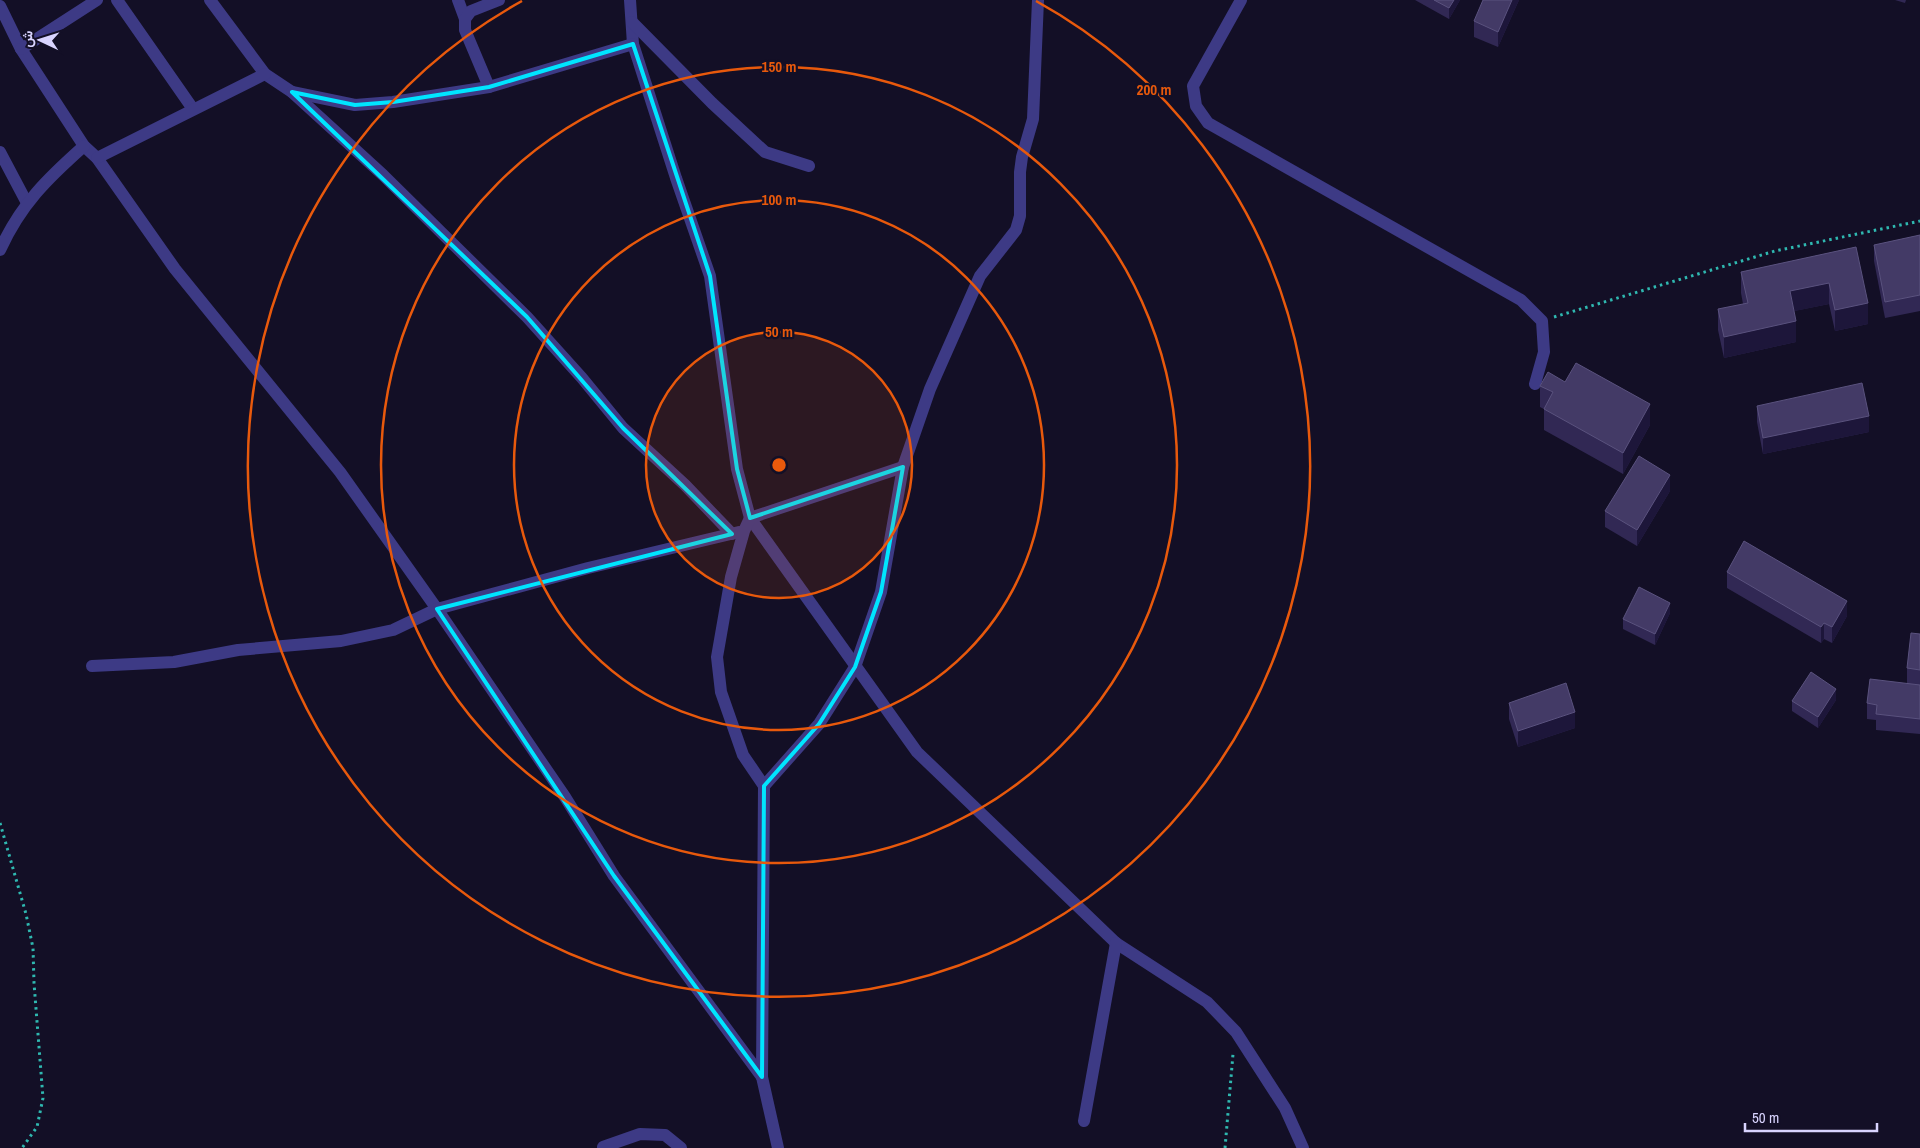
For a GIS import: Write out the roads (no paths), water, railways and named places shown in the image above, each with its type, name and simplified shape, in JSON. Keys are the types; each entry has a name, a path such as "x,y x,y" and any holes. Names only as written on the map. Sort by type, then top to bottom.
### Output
{"street":[{"path":"21,49 97,0"},
{"path":"117,0 193,109"},
{"path":"210,0 265,74 292,92 383,176 527,316 623,428 738,532"},
{"path":"458,0 465,19 465,30 489,87"},
{"path":"465,19 471,10 499,0"},
{"path":"630,0 633,44 710,276 737,469 750,518 917,752 1116,943 1207,1002 1236,1032 1285,1108 1304,1148"},
{"path":"764,786 819,724 855,667 881,592 903,466 930,389 980,276 1016,230 1020,216 1022,157 1033,119 1038,0"},
{"path":"1241,0 1193,86 1196,106 1208,124 1521,300 1542,321 1544,352 1535,384"},
{"path":"0,6 21,49 84,146 97,158 175,269 340,472 437,609 565,797 614,876 762,1077"},
{"path":"632,22 712,103 765,152 809,166"},
{"path":"292,92 355,105 393,102 489,87 633,44"},
{"path":"97,158 265,74"},
{"path":"0,250 10,229 27,203 49,177 84,146"},
{"path":"0,152 27,203"},
{"path":"778,1148 762,1077 764,786 743,755 721,692 717,657 738,532 750,518 903,466"},
{"path":"92,666 174,662 238,650 341,641 393,630 437,609 588,568 738,532"},
{"path":"1084,1121 1116,943"},
{"path":"602,1147 640,1134 665,1136 682,1148"}]}
